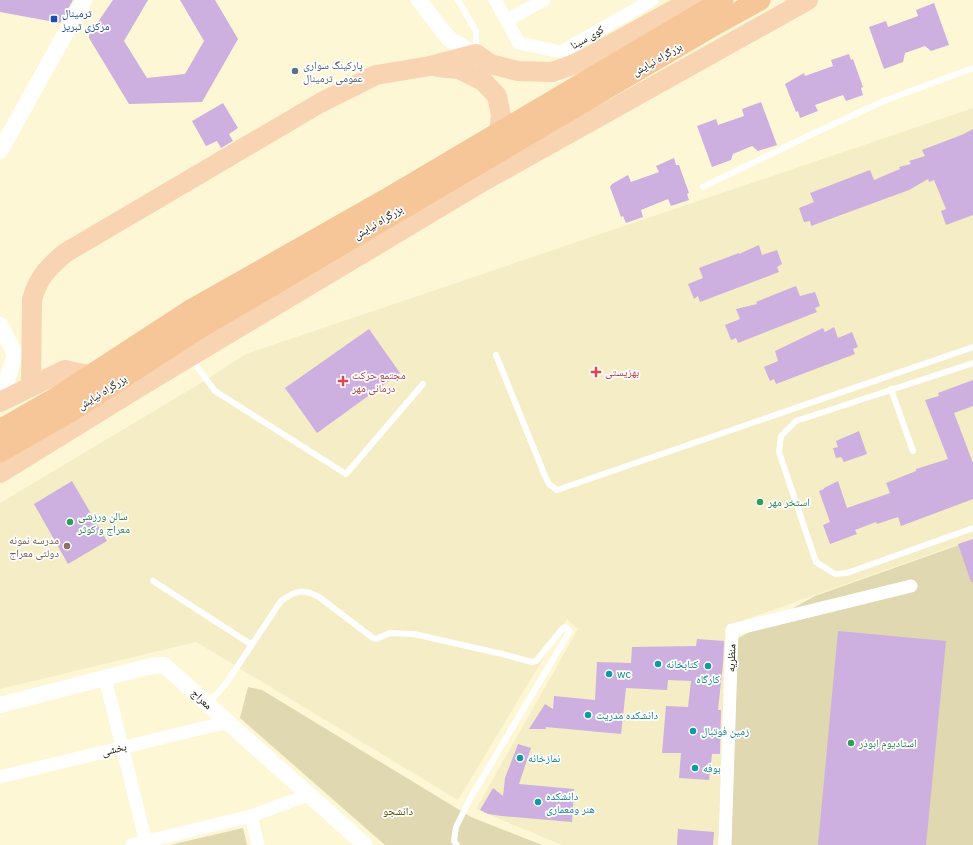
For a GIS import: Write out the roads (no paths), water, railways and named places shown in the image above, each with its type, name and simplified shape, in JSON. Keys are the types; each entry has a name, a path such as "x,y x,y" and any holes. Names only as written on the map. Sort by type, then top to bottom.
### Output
{"highway":[{"name":"بزرگراه نیایش","path":"0,430 57,397 189,311 390,197 723,0"},
{"name":"بزرگراه نیایش","path":"0,452 70,412 206,324 713,26 760,0"}],"main road":[{"path":"31,386 32,300 35,289 46,269 65,254 320,103 376,75 430,66 476,54 490,64 511,70 552,72 575,64 692,0"},
{"name":"بزرگراه نیایش","path":"0,473 141,386 482,182 808,0"},
{"path":"430,66 460,69 483,81 497,96 501,115 498,142 492,168 482,182"},
{"path":"0,402 65,370 141,386"}],"street":[{"path":"0,151 84,0"},
{"path":"419,0 449,38 476,54"},
{"path":"495,0 507,20 544,0"},
{"name":"کوی سینا","path":"507,20 518,43 561,52 652,0"},
{"path":"0,325 15,354 0,402"},
{"name":"منظریه","path":"725,845 732,630 911,586"},
{"name":"معراج","path":"0,705 151,666 164,665 365,845"},
{"path":"105,678 146,842"},
{"name":"بخشی","path":"0,777 228,722"},
{"path":"132,845 251,816 308,795"},
{"path":"251,816 258,845"}],"lane":[{"path":"458,0 476,31 476,54"},
{"path":"702,187 810,134 884,101 973,68"},
{"path":"496,356 545,476 549,484 557,490 973,347"},
{"path":"190,357 215,391 346,474 423,384"},
{"path":"973,363 796,421 781,436 779,452 816,562 835,574 847,572 973,528"},
{"path":"891,389 913,451"},
{"path":"153,581 252,645"},
{"path":"207,704 225,685 281,601 292,593 299,591 312,593 319,597 376,639 390,633 414,634 532,662 536,661 565,627 569,632 567,636 475,790 456,827 454,840 457,845"}],"place":[{"name":"ترمینال مرکزی تبریز","path":"54,19"},
{"name":"پارکینگ سواری عمومی ترمینال","path":"295,71"},
{"name":"بهزیستی","path":"596,372"},
{"name":"مجتمع حرکت درمانی مهر","path":"343,381"},
{"name":"استخر مهر","path":"760,502"},
{"name":"سالن ورزشی معراج و کوثر","path":"70,522"},
{"name":"مدرسه نمونه دولتی معراج","path":"67,546"},
{"name":"کتابخانه","path":"658,664"},
{"name":"کارگاه","path":"708,666"},
{"name":"wc","path":"609,674"},
{"name":"دانشکده مدریت","path":"588,715"},
{"name":"زمین فوتبال","path":"693,731"},
{"name":"استادیوم ابوذر","path":"851,743"},
{"name":"نمازخانه","path":"520,758"},
{"name":"بوفه","path":"695,768"},
{"name":"دانشکده هنر ومعماری","path":"538,802"}],"park label":[{"name":"دانشجو","path":"398,811"}]}
